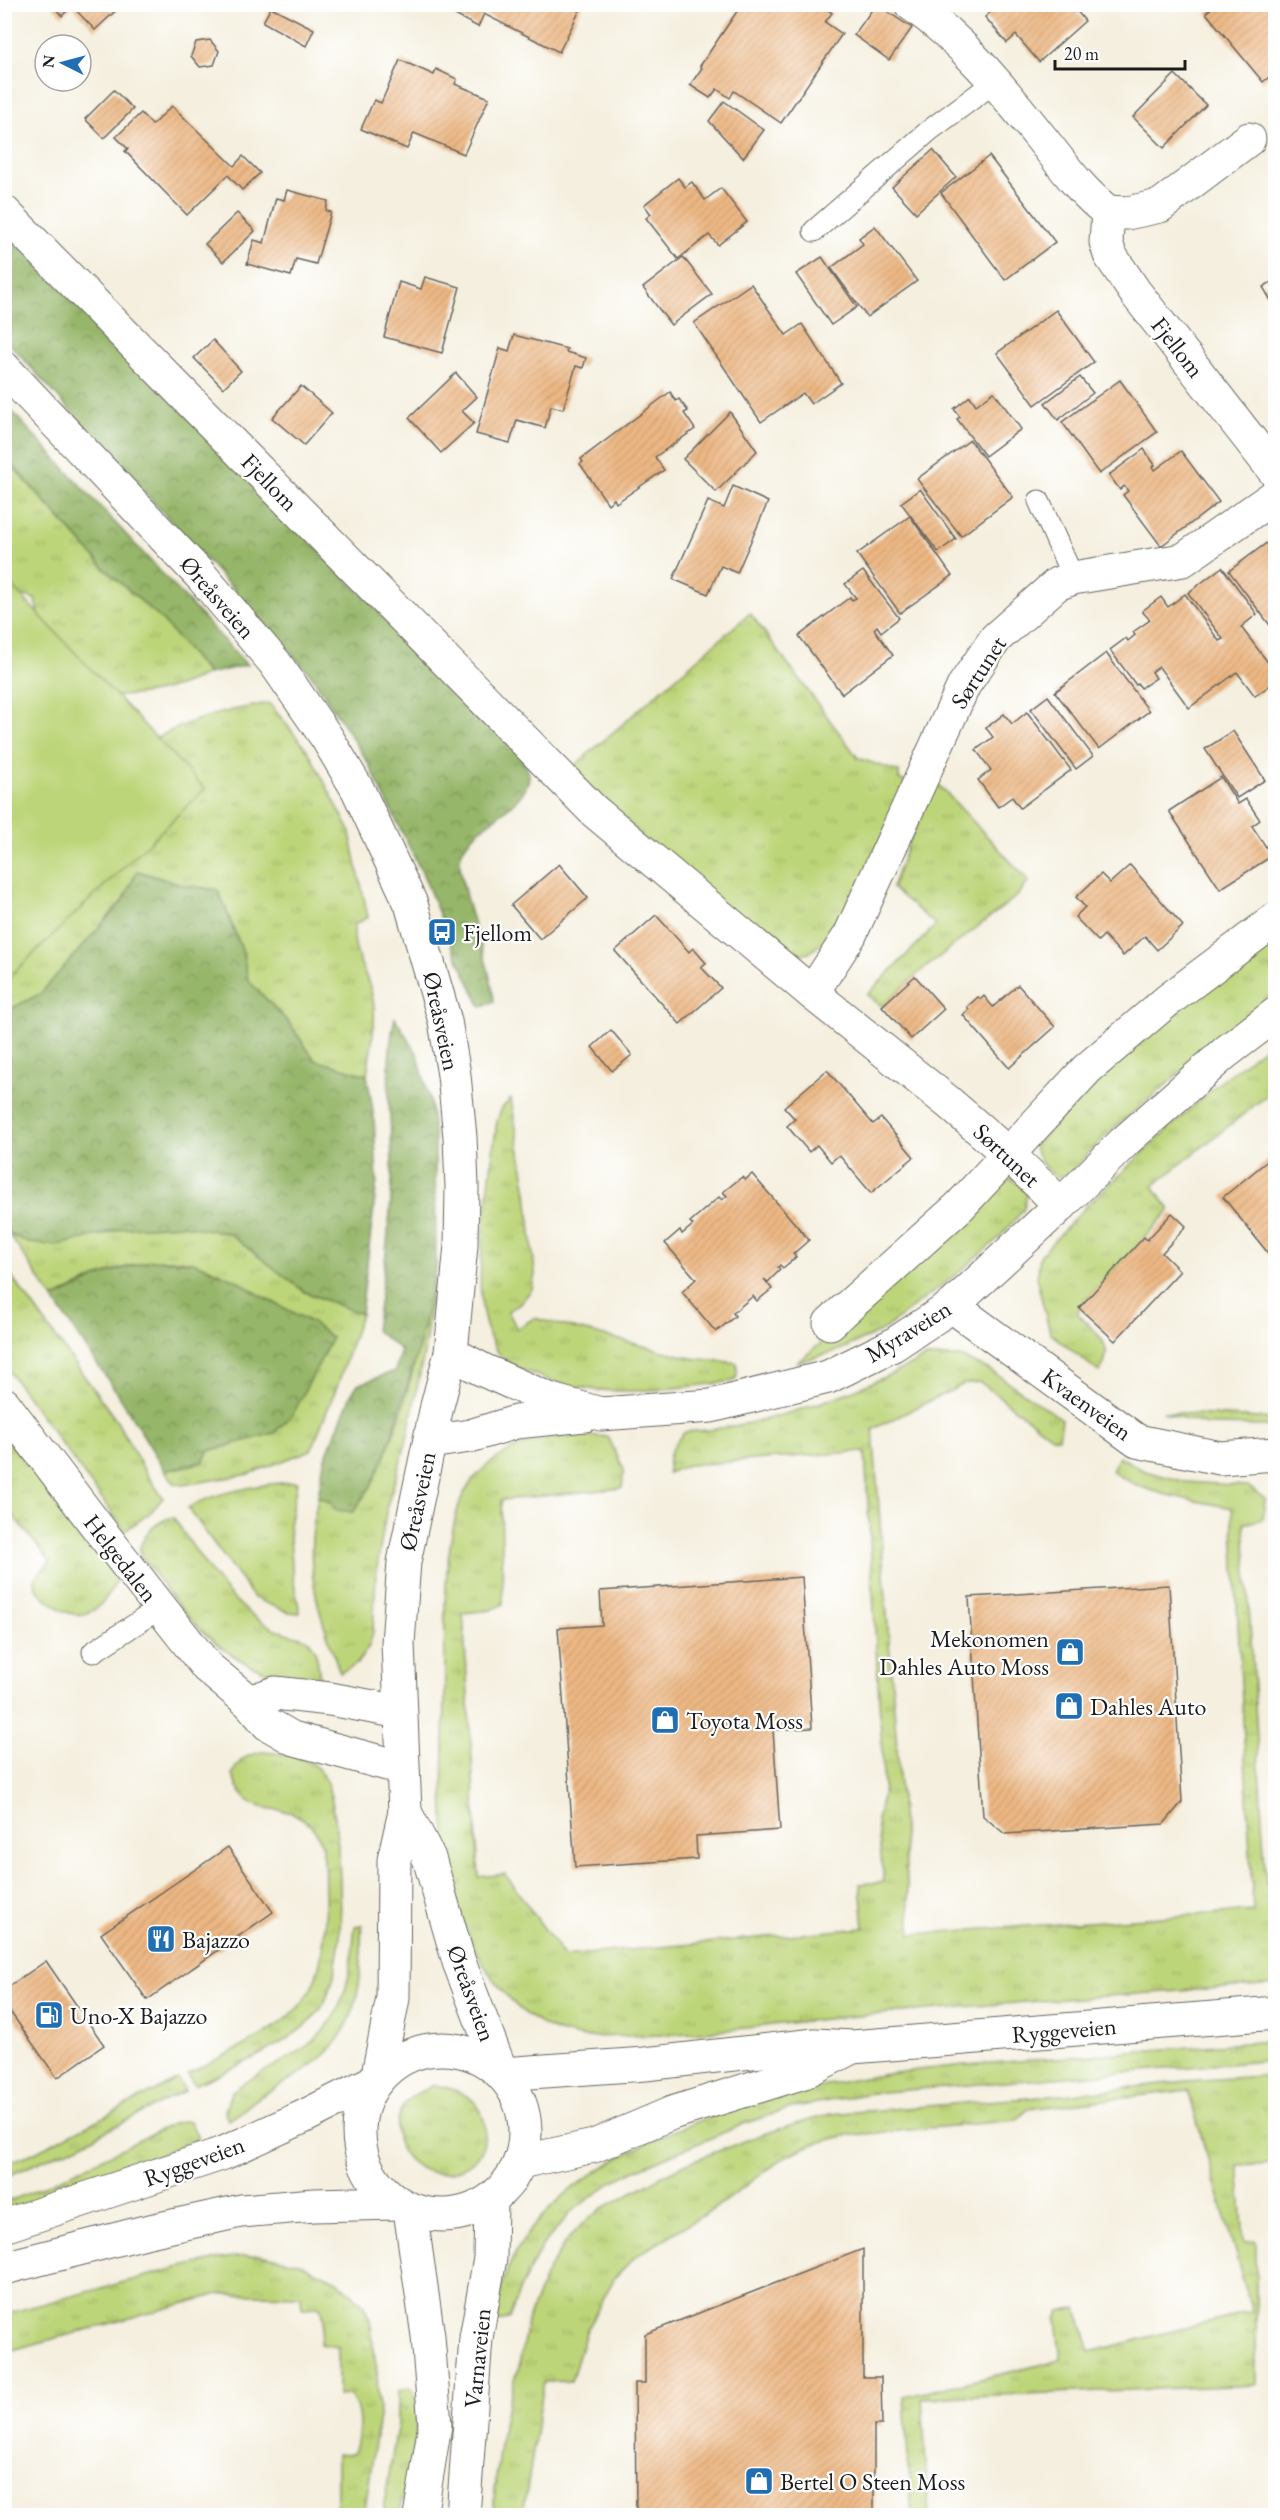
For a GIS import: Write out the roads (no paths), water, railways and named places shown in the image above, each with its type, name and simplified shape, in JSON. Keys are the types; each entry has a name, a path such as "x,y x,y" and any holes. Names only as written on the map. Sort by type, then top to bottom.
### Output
{"street":[{"path":"911,4 937,22 996,81 1080,187 1108,212 1127,213 1160,207 1249,139"},
{"name":"Fjellom","path":"4,212 554,771 594,811 639,850"},
{"name":"Fjellom","path":"1108,212 1106,242 1110,255 1135,292 1275,472"},
{"name":"Øreåsveien","path":"4,368 203,578 275,663 327,738 358,790 411,904 430,962 445,1021 454,1076 462,1187 461,1245 451,1353 404,1562 398,1643 405,1812 394,1860 393,1998 377,2080"},
{"name":"Sørtunet","path":"812,993 850,935 964,685 996,638 1057,584 1073,578 1182,560 1275,495"},
{"name":"Sørtunet","path":"639,850 948,1102 1007,1153 1060,1205"},
{"name":"Myraveien","path":"830,1323 960,1206 1087,1069 1167,1001 1275,919"},
{"name":"Myraveien","path":"451,1353 551,1400 601,1413 711,1406 828,1377 893,1345 952,1306 1124,1142 1226,1052 1275,1014"},
{"name":"Kvaenveien","path":"952,1306 1137,1441 1220,1458 1275,1454"},
{"name":"Helgedalen","path":"4,1404 207,1667 249,1702 268,1724 292,1738 402,1768"},
{"path":"430,1442 470,1436 516,1422 601,1413"},
{"path":"249,1702 275,1693 322,1698 400,1712"},
{"name":"Øreåsveien","path":"405,1812 429,1858 459,1962 502,2074"},
{"name":"Ryggeveien","path":"502,2074 645,2064 815,2045 852,2047 1275,2013"},
{"name":"Ryggeveien","path":"520,2163 594,2146 672,2113 804,2072 852,2047"},
{"path":"4,2268 145,2232 241,2211 314,2205 403,2206 431,2215 452,2216 472,2210 491,2200 508,2183 520,2163 525,2140 524,2116 516,2093 502,2074 479,2057 452,2049 424,2050 398,2061 377,2080 363,2105 358,2132 363,2159 376,2184 403,2206"},
{"name":"Ryggeveien","path":"4,2226 224,2153 377,2080"},
{"name":"Varnaveien","path":"463,2516 476,2338 490,2258 491,2200"},
{"name":"Varnaveien","path":"403,2206 428,2336 435,2425 420,2516"}],"lane":[{"path":"814,231 930,130 996,81"},
{"path":"1039,501 1073,578"},
{"path":"93,1652 160,1608"}],"place":[{"name":"Fjellom","path":"442,932"},
{"name":"Mekonomen Dahles Auto Moss","path":"1070,1652"},
{"name":"Dahles Auto","path":"1069,1706"},
{"name":"Toyota Moss","path":"665,1720"},
{"name":"Bajazzo","path":"161,1939"},
{"name":"Uno-X Bajazzo","path":"49,2015"},
{"name":"Bertel O Steen Moss","path":"759,2481"}]}
